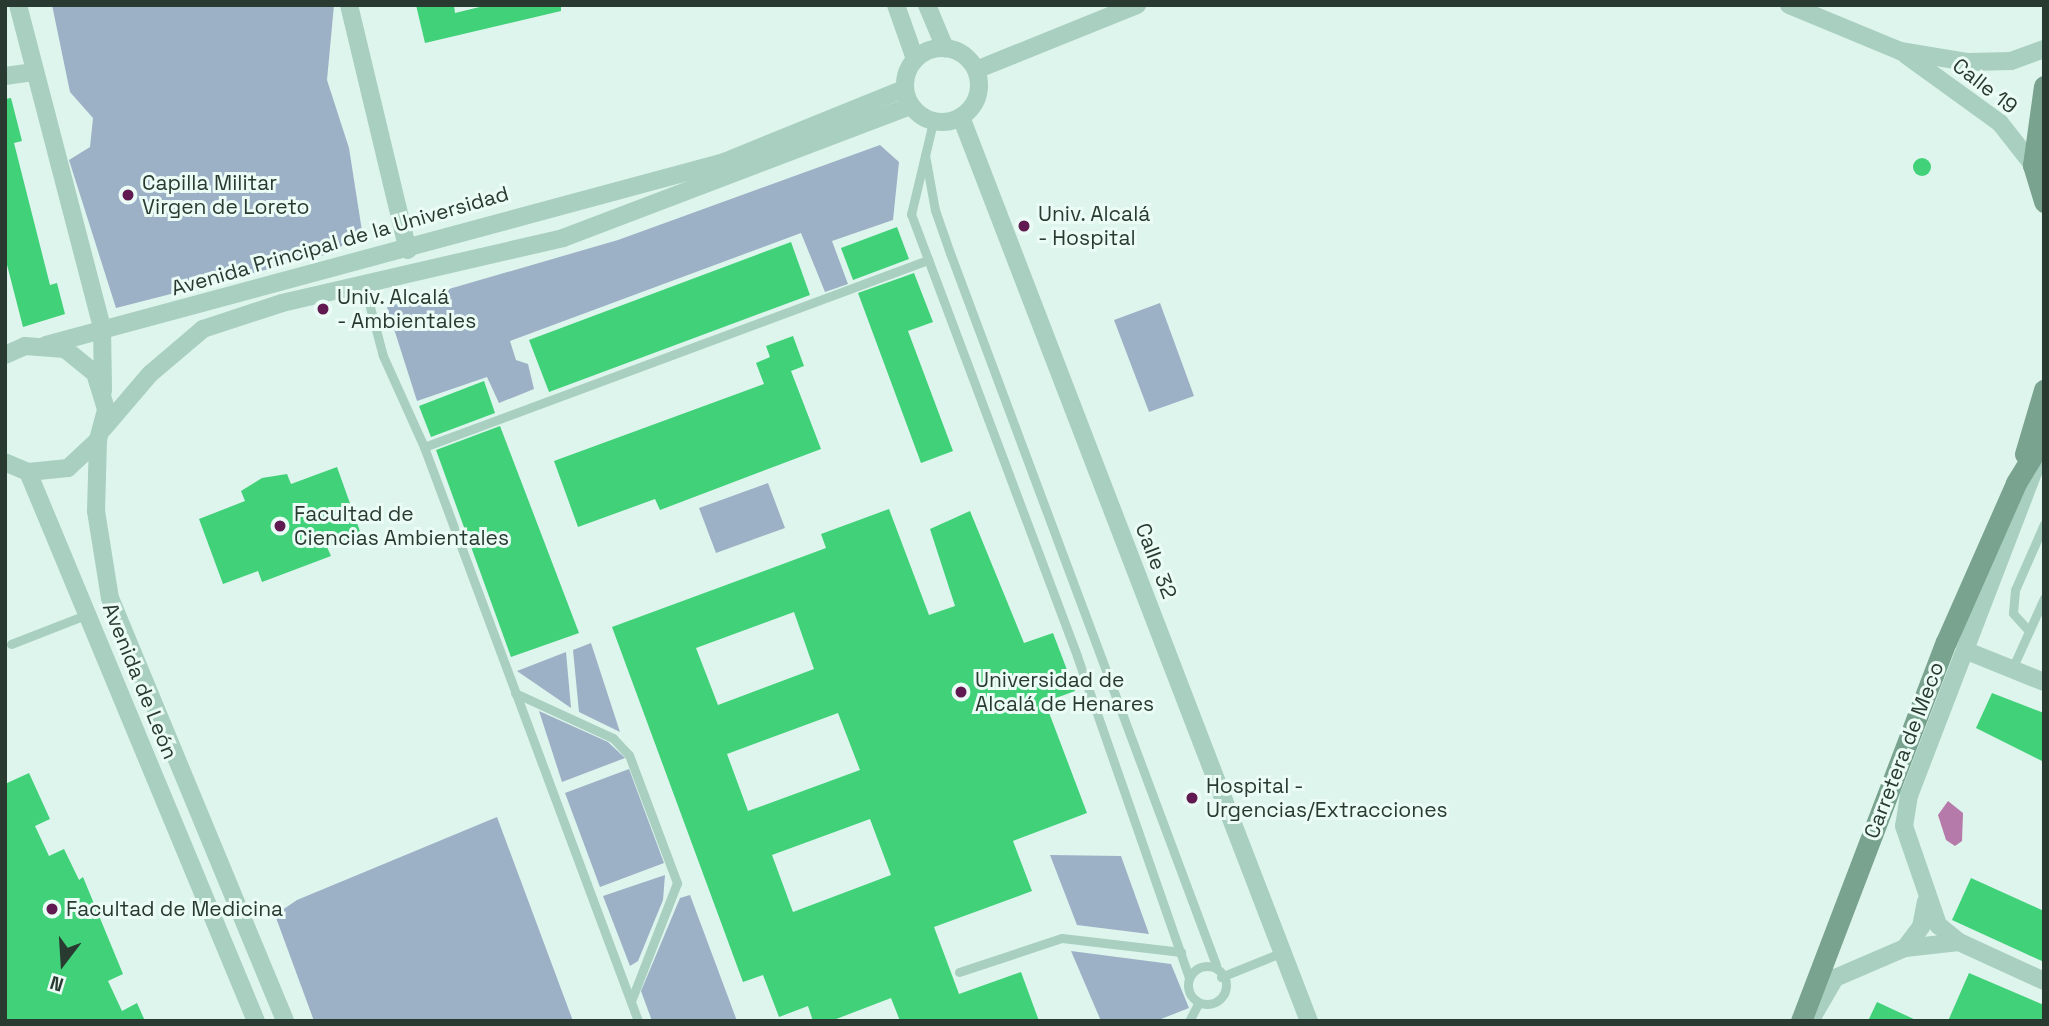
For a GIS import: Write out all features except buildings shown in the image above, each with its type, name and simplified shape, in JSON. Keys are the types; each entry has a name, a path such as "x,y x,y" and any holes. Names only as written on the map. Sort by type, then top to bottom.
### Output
{"street":[{"path":"5,355 102,327 18,5"},
{"path":"349,5 408,250"},
{"path":"896,5 915,59 904,89 911,106 933,122 961,117 979,92 976,71 964,55 945,48 915,59"},
{"path":"927,5 945,48"},
{"path":"976,71 1137,5"},
{"name":"Calle 19","path":"1789,5 1900,51 2000,123 2033,165"},
{"name":"Calle 19","path":"1900,51 1968,62 2011,61 2044,49"},
{"path":"5,76 35,72"},
{"path":"2044,86 2033,165 2044,202"},
{"name":"Avenida Principal de la Universidad","path":"102,327 408,250 550,204 724,162 904,89"},
{"name":"Avenida Principal de la Universidad","path":"28,472 68,468 100,435 150,374 203,330 282,303 365,288 563,238 911,106"},
{"name":"Calle 32","path":"961,117 1309,1021"},
{"name":"Avenida de León","path":"102,327 103,391 96,510 110,598 285,1021"},
{"path":"46,345 82,359 103,391"},
{"name":"Carretera de Meco","path":"1801,1021 1888,786 2016,483 2044,390"},
{"name":"Carretera de Meco","path":"2016,483 2044,437"},
{"path":"2044,444 1967,651 1909,796 1904,825 1926,901 1938,925 1959,942 2044,981"},
{"path":"5,462 28,472"},
{"name":"Avenida de León","path":"28,472 256,1021"},
{"path":"1967,651 2044,682"},
{"path":"227,876 210,906 238,907"},
{"path":"1905,948 1921,927 1926,901"},
{"path":"1810,1021 1835,978 1905,948 1959,942"}],"lane":[{"path":"933,122 911,214 1181,952 1198,1004 1189,1021"},
{"path":"925,154 934,210 1226,992 1220,1005 1198,1004"},
{"path":"424,447 928,260"},
{"path":"365,288 383,356 424,447 638,1021"},
{"path":"2029,631 2013,613 2015,590 2044,524"},
{"path":"2012,669 2044,598"},
{"path":"11,644 88,614"},
{"path":"515,693 613,738 629,755 677,883 631,1001"},
{"path":"959,972 1062,938 1181,952"},
{"path":"1221,977 1283,952"},
{"path":"1189,978 1193,967 1216,965"}],"shaded area":[{"path":"52,5 334,5 327,80 349,148 362,231 332,253 116,308 69,160 90,147 93,118 70,92"},
{"path":"880,145 899,162 893,220 832,241 848,284 825,292 801,233 510,341 516,360 528,364 534,389 499,403 487,377 417,401 387,307 618,240"},
{"path":"1160,303 1194,396 1149,412 1114,320"},
{"path":"768,483 785,528 716,553 699,508"},
{"path":"591,643 620,732 579,712 573,650"},
{"path":"566,652 571,708 517,671"},
{"path":"539,711 608,742 625,758 562,782"},
{"path":"629,769 664,863 600,887 565,793"},
{"path":"1948,801 1963,813 1962,841 1955,846 1946,840 1938,815"},
{"path":"497,817 573,1021 314,1021 275,915 297,900"},
{"path":"1050,855 1121,856 1149,934 1077,925"},
{"path":"665,875 663,900 638,961 630,966 603,896"},
{"path":"690,895 737,1021 652,1021 641,991 680,898"},
{"path":"1071,951 1171,964 1189,1008 1156,1021 1101,1021"}],"place":[{"name":"Capilla Militar Virgen de Loreto","path":"128,195"},
{"name":"Univ. Alcalá - Hospital","path":"1024,226"},
{"name":"Univ. Alcalá - Ambientales","path":"323,309"},
{"name":"Facultad de Ciencias Ambientales","path":"280,526"},
{"name":"Universidad de Alcalá de Henares","path":"961,692"},
{"name":"Hospital - Urgencias/Extracciones","path":"1192,798"},
{"name":"Facultad de Medicina","path":"52,909"}]}
